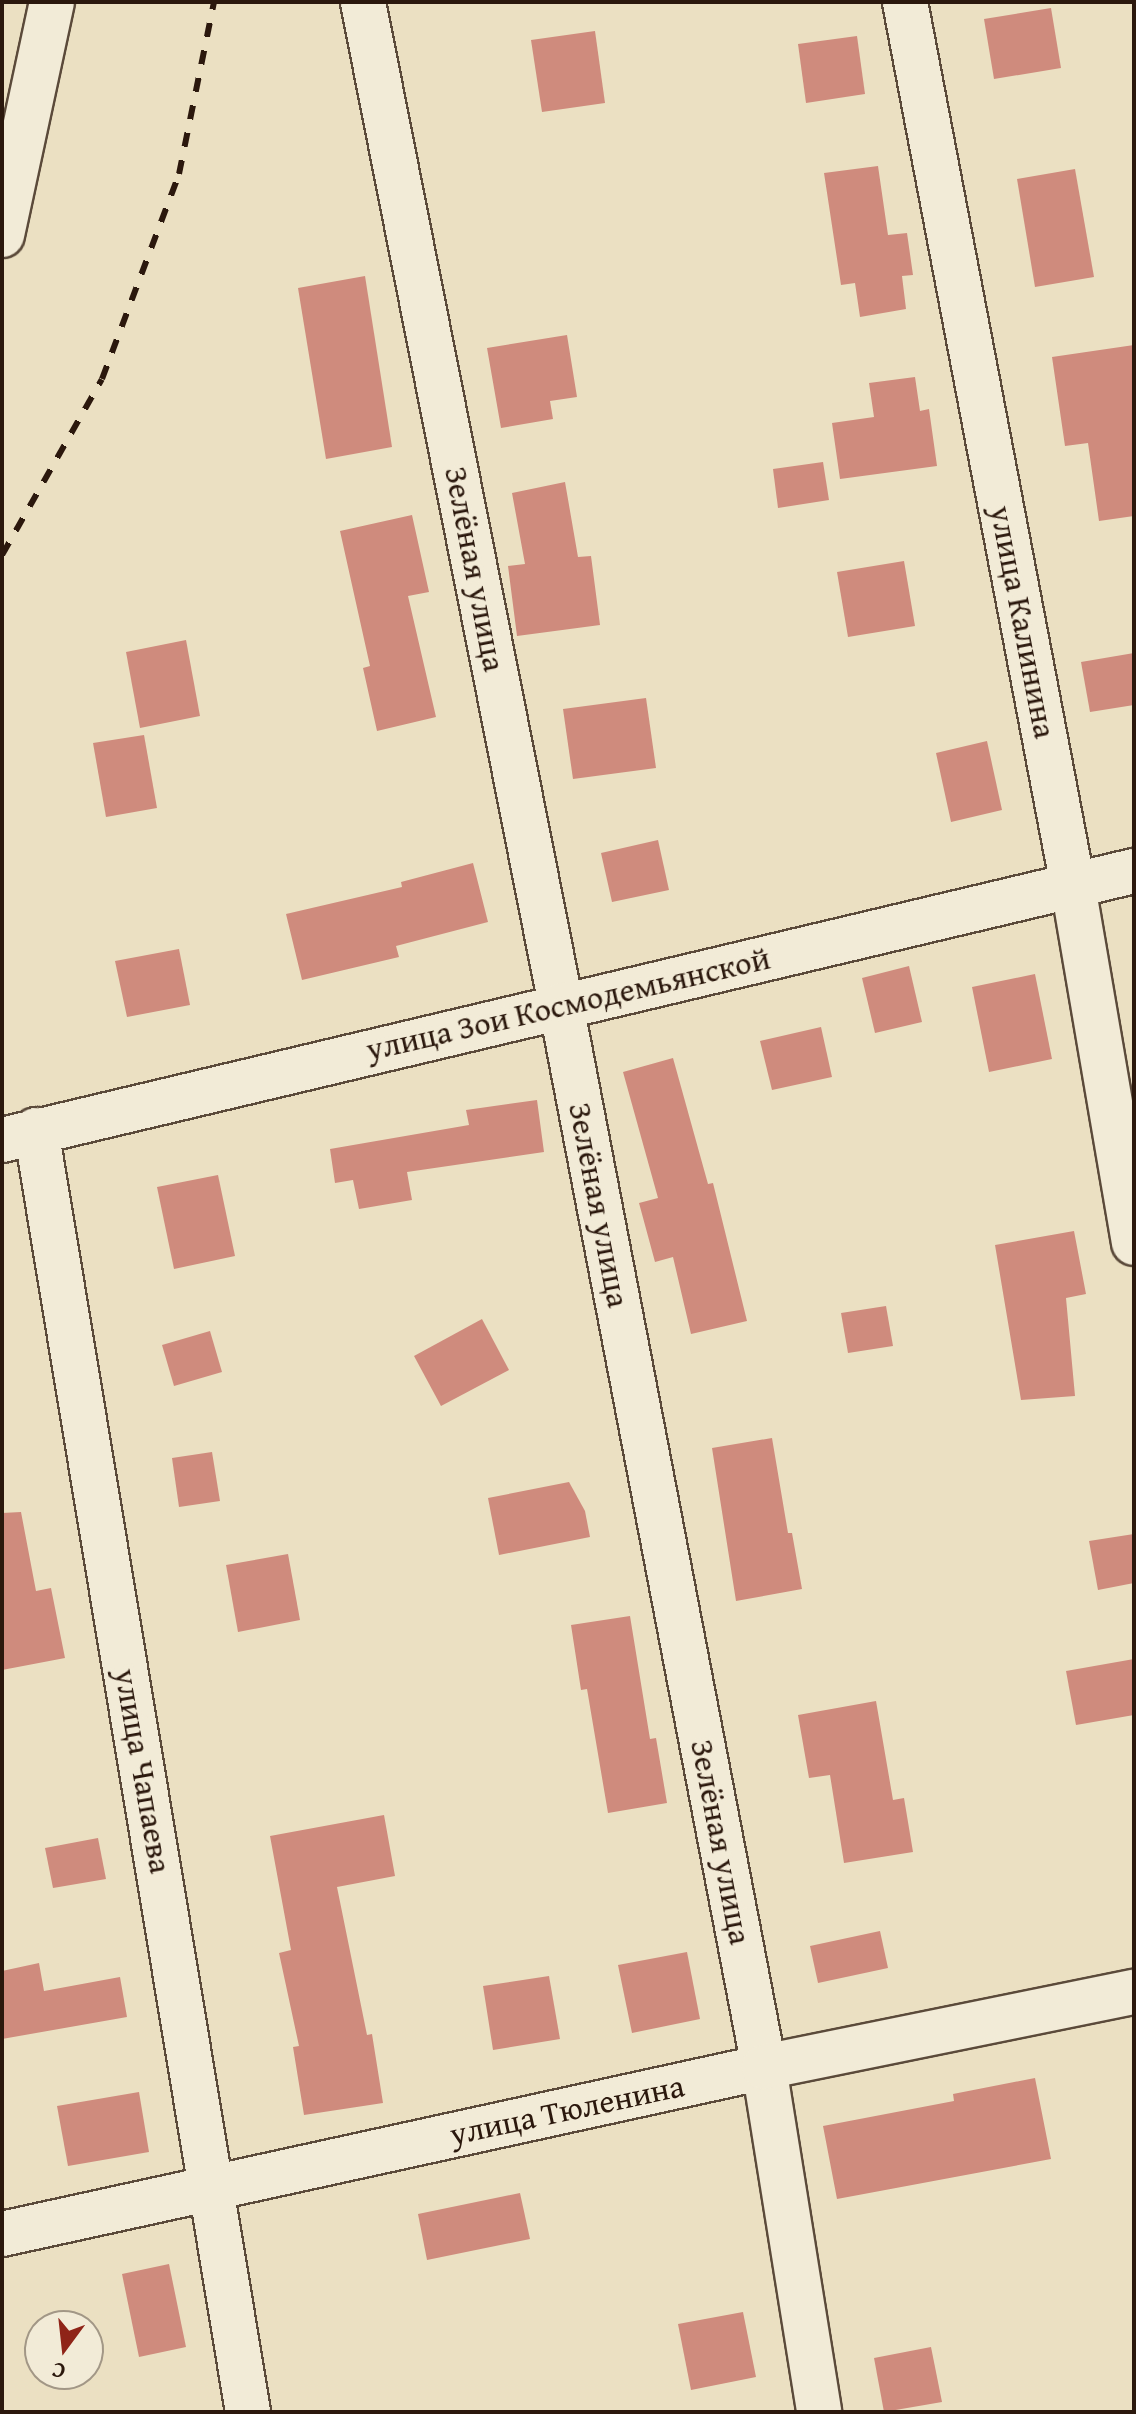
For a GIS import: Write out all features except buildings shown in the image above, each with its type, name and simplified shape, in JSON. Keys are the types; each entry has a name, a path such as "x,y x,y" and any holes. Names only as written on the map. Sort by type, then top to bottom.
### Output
{"street":[{"path":"2,235 52,2"},
{"name":"Зелёная улица","path":"363,2 561,1005 764,2067 819,2412"},
{"name":"улица Калинина","path":"905,2 1073,886 1134,1243"},
{"name":"улица Зои Космодемьянской","path":"19,1135 1134,871"},
{"name":"улица Чапаева","path":"19,1135 213,2188 248,2412"},
{"name":"улица Тюленина","path":"2,2234 764,2067 1134,1992"}],"railway":[{"path":"2,555 102,379 179,174 214,2"}]}
